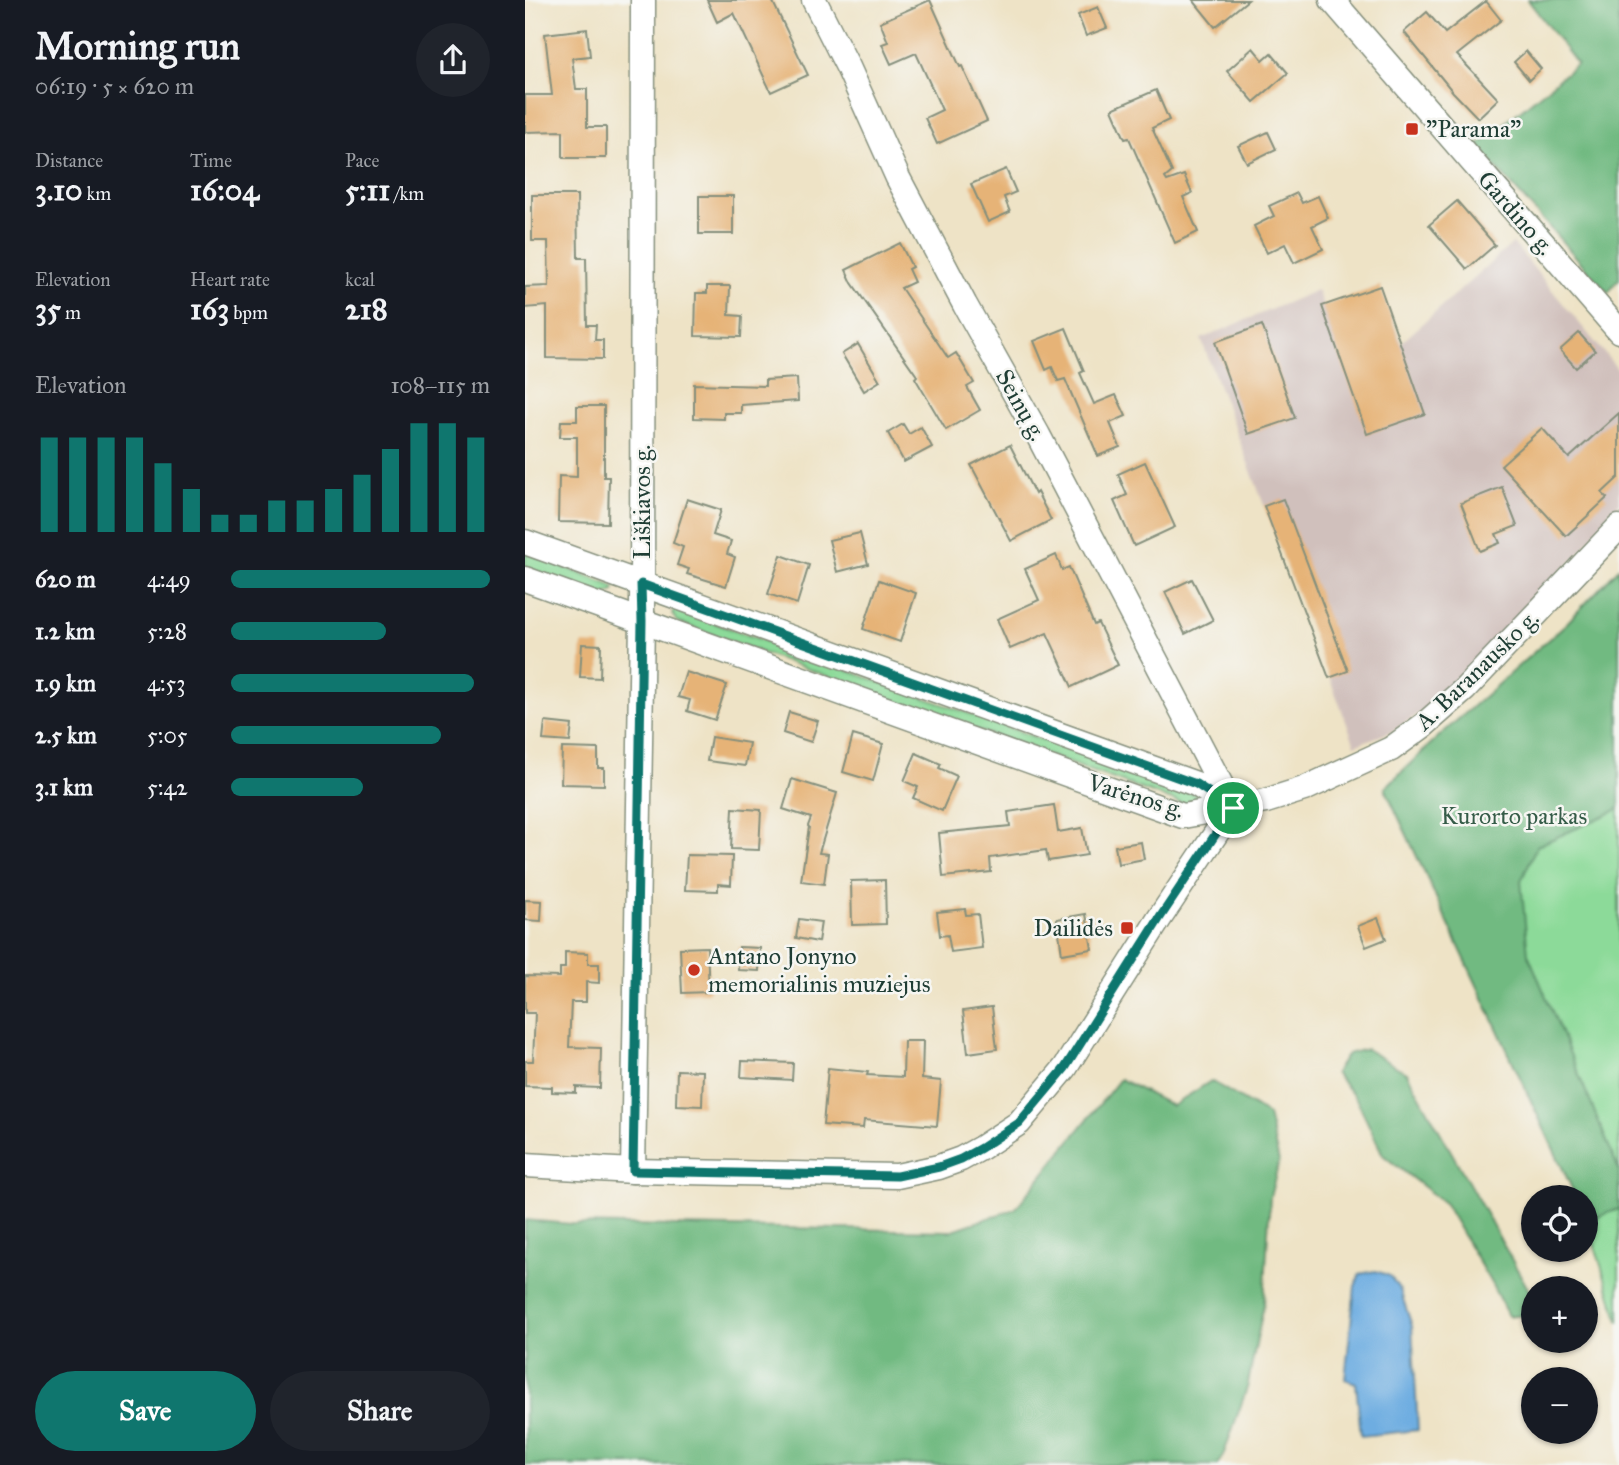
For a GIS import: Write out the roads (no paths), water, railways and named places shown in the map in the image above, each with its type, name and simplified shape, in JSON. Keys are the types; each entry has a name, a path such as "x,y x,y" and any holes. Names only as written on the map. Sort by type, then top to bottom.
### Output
{"street":[{"name":"Liškiavos g.","path":"633,1171 642,621 643,0"},
{"name":"Seinų g.","path":"814,0 904,189 964,305 1038,435 1233,808"},
{"name":"Gardino g.","path":"1332,0 1619,331"},
{"name":"A. Baranausko g.","path":"1233,808 1304,789 1391,749 1424,725 1465,689 1619,527"},
{"name":"Varėnos g.","path":"525,542 1196,784 1233,808"},
{"name":"Varėnos g.","path":"525,579 1183,816 1233,808"},
{"path":"525,1165 633,1171 897,1176 961,1159 1019,1123 1065,1068 1233,808"}],"water":[{"path":"1376,1271 1390,1276 1400,1290 1412,1326 1418,1430 1361,1436 1356,1383 1345,1379 1355,1286 1360,1274"}],"place":[{"name":"\"Parama\"","path":"1412,129"},
{"name":"Dailidės","path":"1127,928"},
{"name":"Antano Jonyno memorialinis muziejus","path":"694,970"}],"park label":[{"name":"Kurorto parkas","path":"1514,816"}]}
